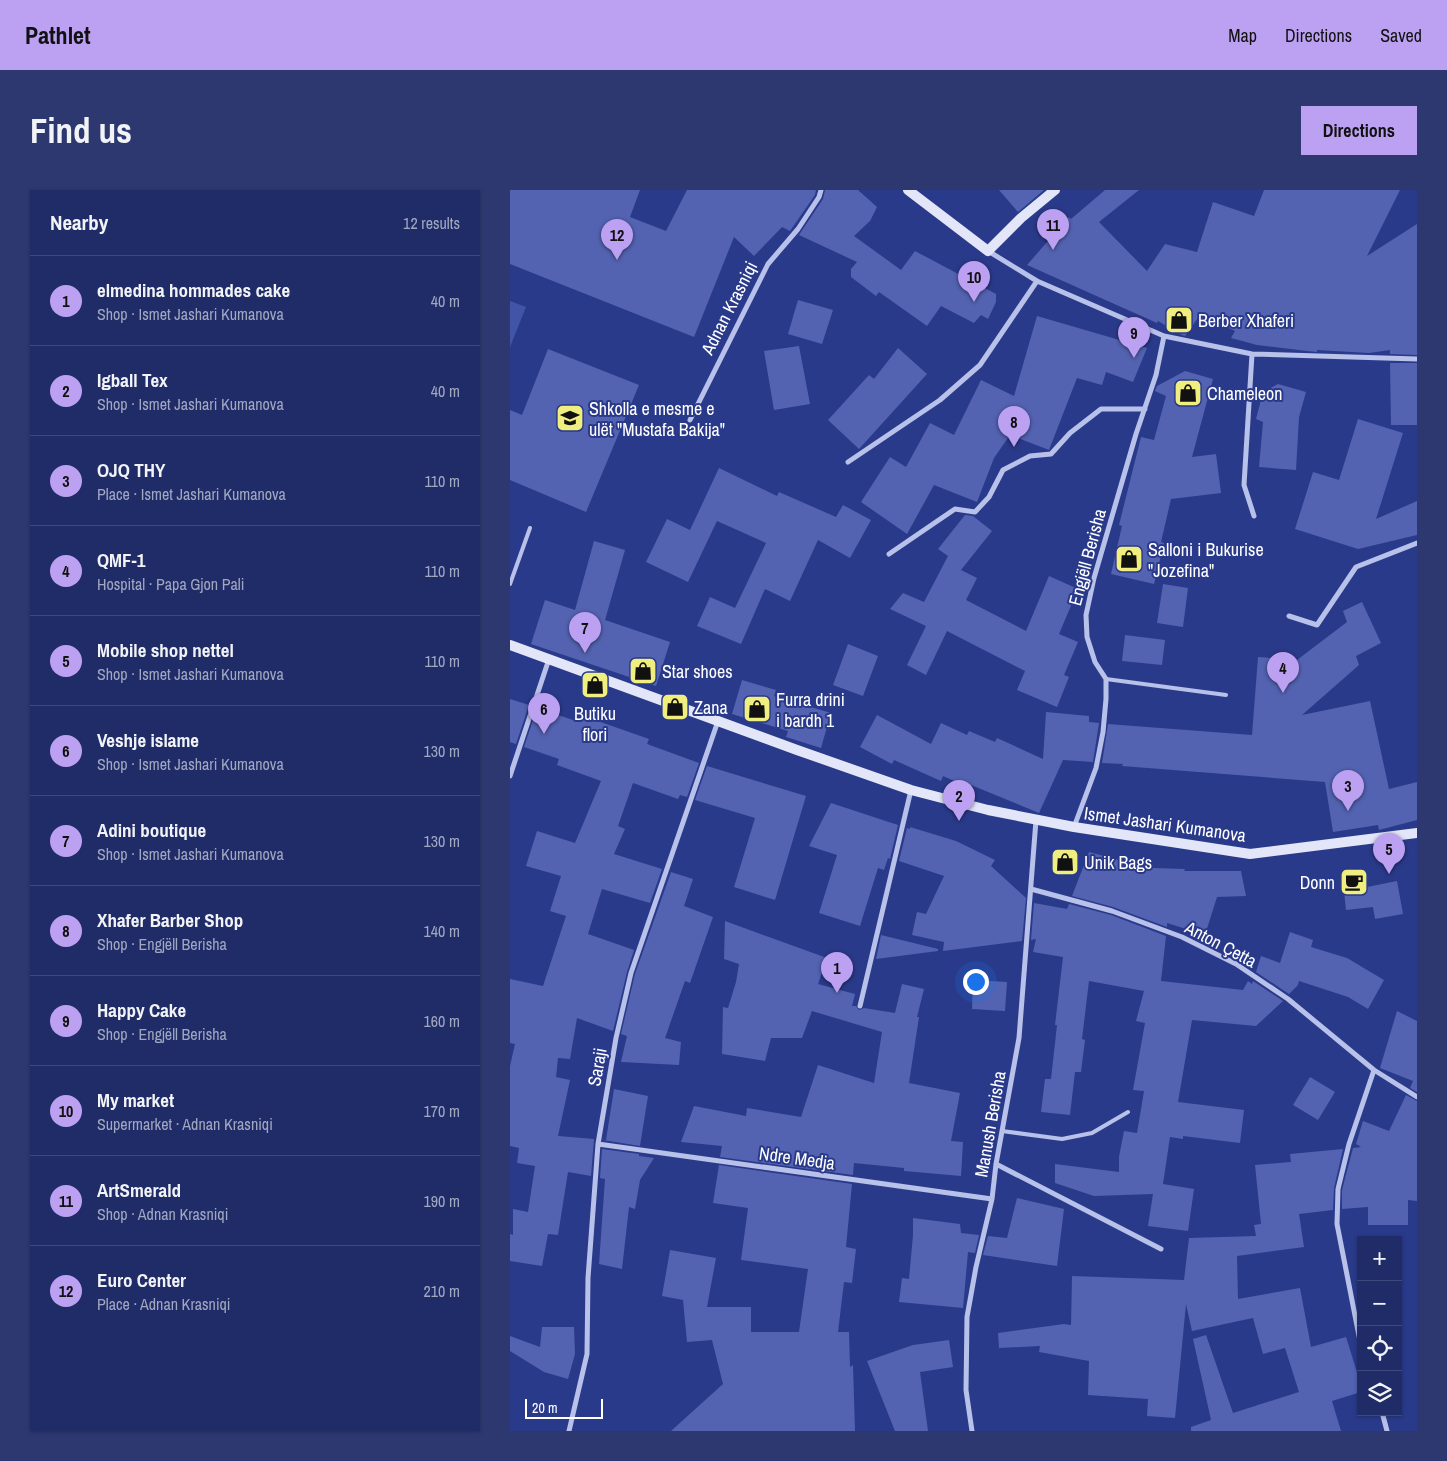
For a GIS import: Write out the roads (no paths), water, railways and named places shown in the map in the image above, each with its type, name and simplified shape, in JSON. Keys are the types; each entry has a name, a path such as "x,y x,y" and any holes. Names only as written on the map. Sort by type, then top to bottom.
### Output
{"street":[{"name":"Adnan Krasniqi","path":"690,420 768,264 798,229 821,190"},
{"path":"908,190 988,251 1038,281 1164,336 1252,354 1417,359"},
{"path":"988,251 1021,218 1055,190"},
{"path":"848,462 940,400 980,365 1038,281"},
{"name":"Engjëll Berisha","path":"1106,679 1095,662 1089,646 1086,616 1094,578 1156,375 1164,336"},
{"path":"1252,354 1244,485 1254,516"},
{"path":"889,554 955,509 975,512 989,497 1003,470 1030,456 1051,454 1070,433 1101,409 1145,409"},
{"path":"1289,616 1317,625 1356,567 1417,543"},
{"name":"Ismet Jashari Kumanova","path":"510,644 911,790 988,810 1074,828 1250,854 1417,834"},
{"path":"510,776 549,659"},
{"path":"1074,828 1096,768 1103,732 1106,679"},
{"name":"Saraji","path":"569,1431 587,1354 588,1278 598,1144 616,1038 631,973 718,721"},
{"path":"860,1006 911,790"},
{"name":"Manush Berisha","path":"972,1431 966,1390 967,1317 976,1267 992,1199 996,1164 1019,1038 1036,820"},
{"name":"Anton Çetta","path":"1031,889 1112,911 1174,933 1236,964 1288,1000 1374,1070 1417,1096"},
{"path":"1357,1326 1337,1224 1338,1189 1349,1144 1374,1070"},
{"name":"Ndre Medja","path":"598,1144 992,1199"},
{"path":"996,1164 1161,1249"},
{"path":"1383,1416 1387,1431"}],"lane":[{"path":"510,584 530,528"},
{"path":"1106,679 1226,695"},
{"path":"1002,1131 1062,1139 1092,1133 1128,1112"}],"place":[{"name":"ArtSmerald","path":"1053,250"},
{"name":"Euro Center","path":"617,260"},
{"name":"My market","path":"974,302"},
{"name":"Berber Xhaferi","path":"1179,320"},
{"name":"Happy Cake","path":"1134,358"},
{"name":"Chameleon","path":"1188,393"},
{"name":"Shkolla e mesme e ulët \"Mustafa Bakija\"","path":"570,418"},
{"name":"Xhafer Barber Shop","path":"1014,447"},
{"name":"Salloni i Bukurise \"Jozefina\"","path":"1129,559"},
{"name":"Adini boutique","path":"585,653"},
{"name":"Star shoes","path":"643,671"},
{"name":"Butiku flori","path":"595,685"},
{"name":"QMF-1","path":"1283,693"},
{"name":"Zana","path":"675,707"},
{"name":"Furra drini i bardh 1","path":"757,709"},
{"name":"Veshje islame","path":"544,734"},
{"name":"OJQ THY","path":"1348,811"},
{"name":"Igball Tex","path":"959,821"},
{"name":"Unik Bags","path":"1065,862"},
{"name":"Mobile shop nettel","path":"1389,874"},
{"name":"Donn","path":"1354,882"},
{"name":"elmedina hommades cake","path":"837,993"}]}
